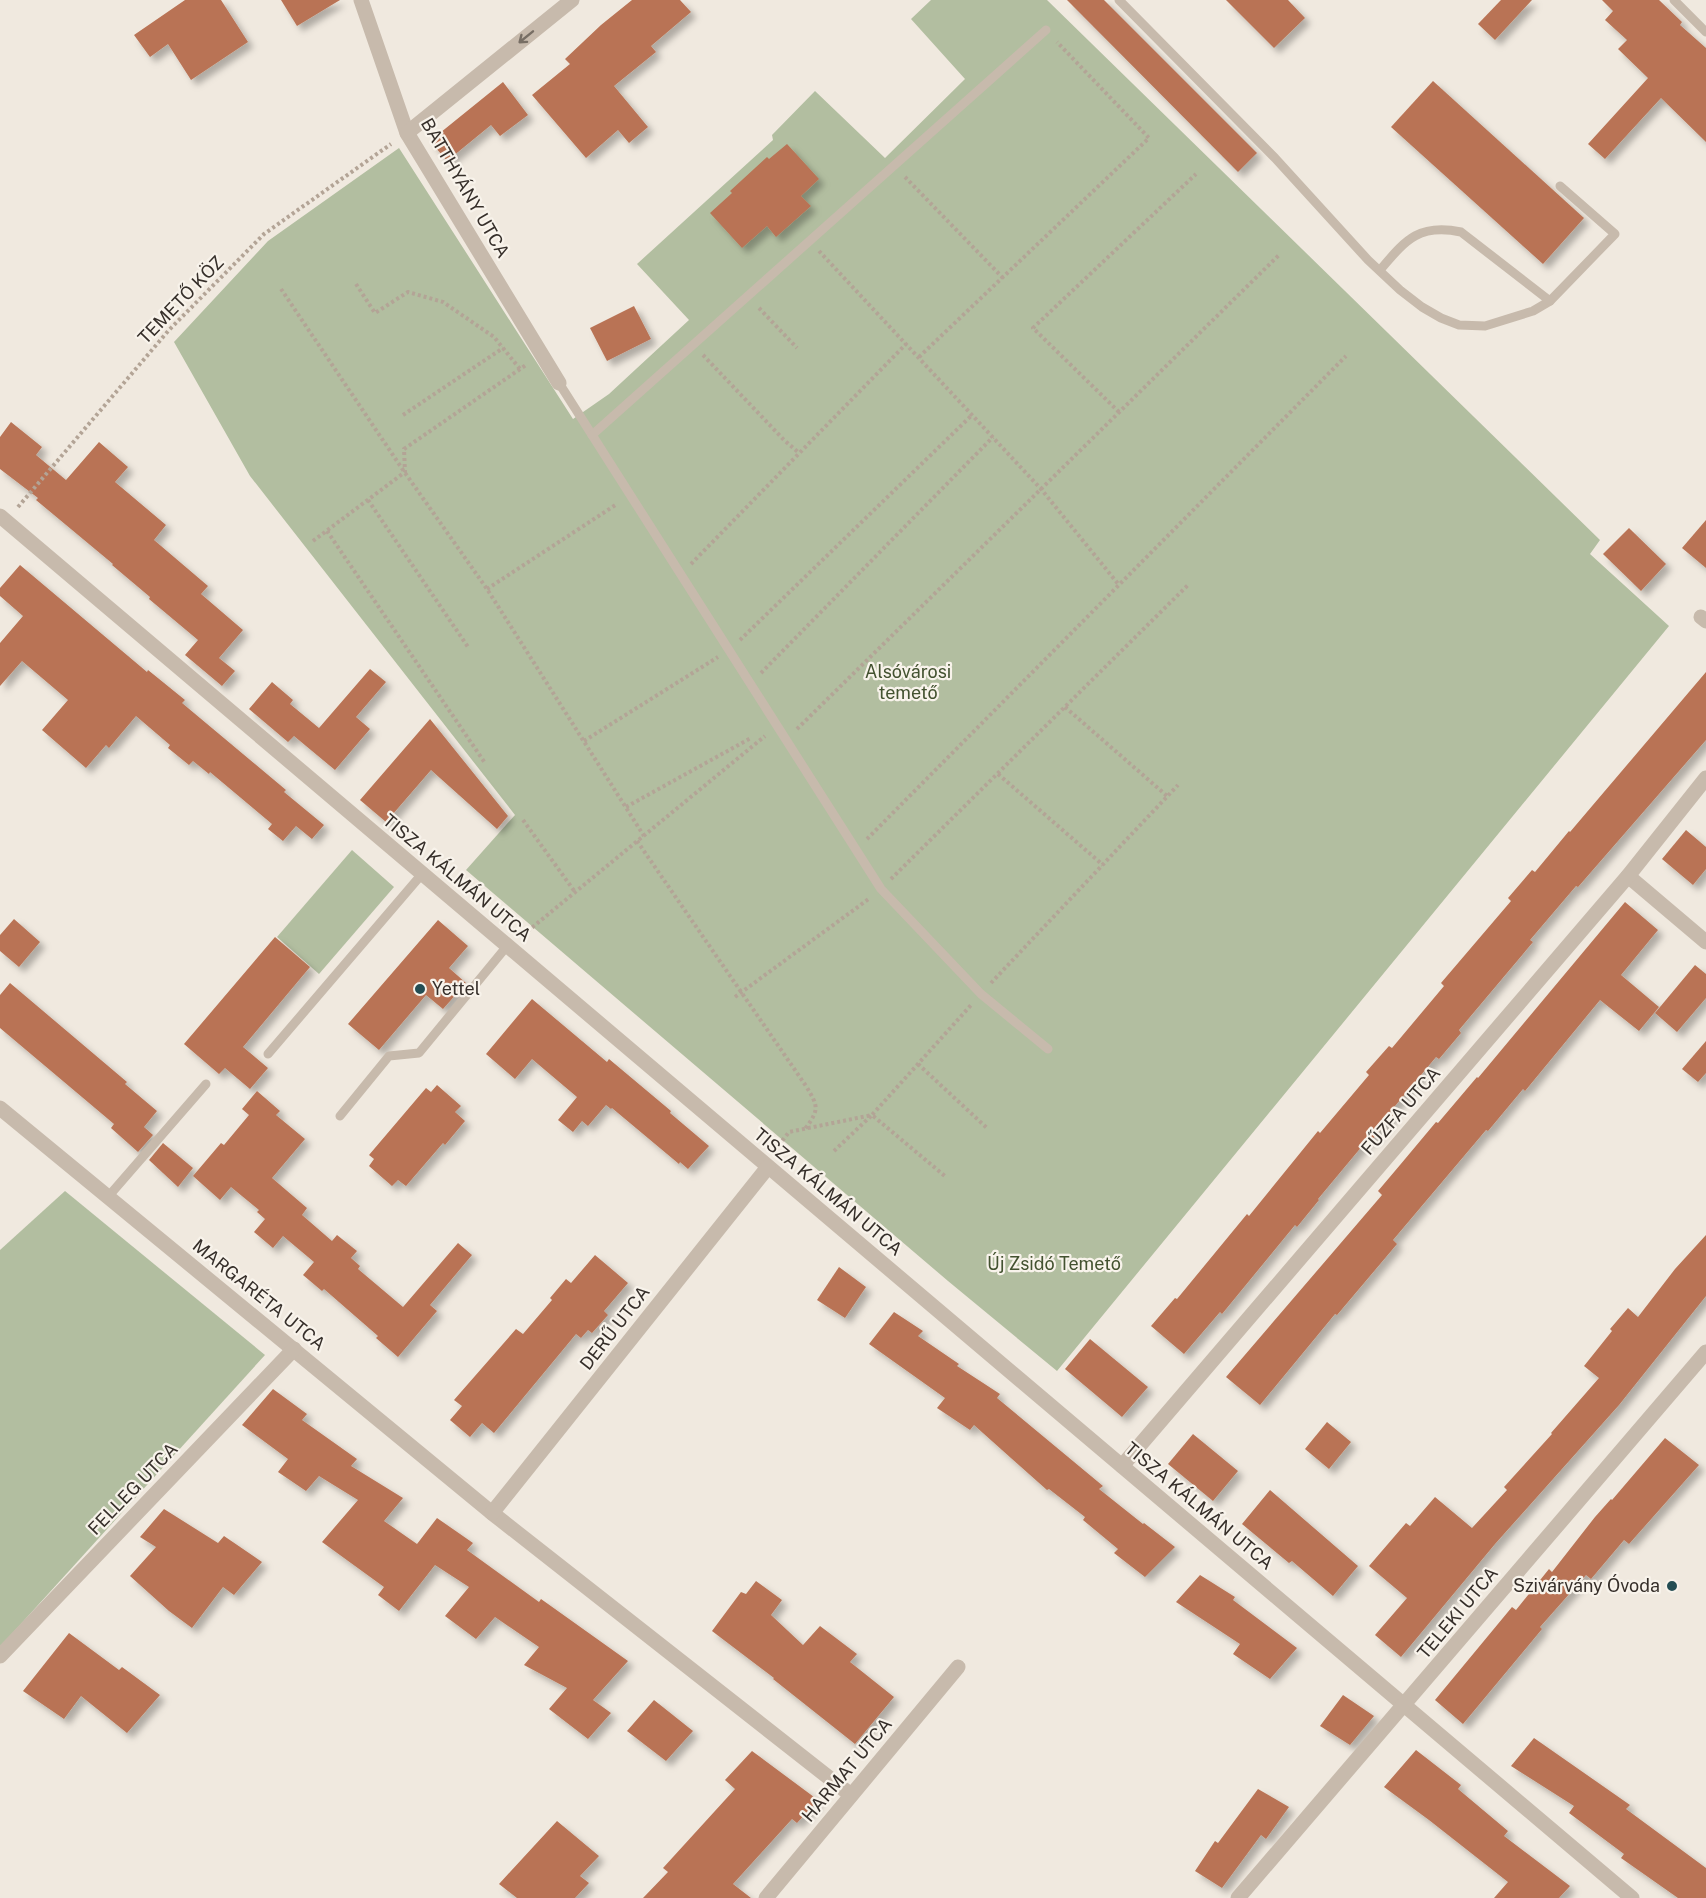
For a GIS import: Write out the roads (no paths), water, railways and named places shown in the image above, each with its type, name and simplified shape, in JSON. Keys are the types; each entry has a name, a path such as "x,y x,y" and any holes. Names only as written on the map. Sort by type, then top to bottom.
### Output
{"street":[{"name":"BATTHYÁNY UTCA","path":"361,0 407,133 559,383"},
{"path":"407,133 572,0"},
{"name":"TISZA KÁLMÁN UTCA","path":"3,518 1632,1898"},
{"name":"FŰZFA UTCA","path":"1122,1466 1628,876 1706,778"},
{"path":"1628,876 1706,942"},
{"name":"MARGARÉTA UTCA","path":"0,1108 492,1513 851,1795"},
{"name":"DERŰ UTCA","path":"492,1513 768,1167"},
{"name":"FELLEG UTCA","path":"0,1656 294,1349"},
{"name":"TELEKI UTCA","path":"1238,1898 1706,1352"},
{"name":"HARMAT UTCA","path":"766,1898 958,1667"}],"lane":[{"path":"1119,0 1275,158 1380,270 1422,308 1459,325 1485,326 1533,311 1550,301 1615,234 1560,186"},
{"path":"1674,0 1706,32"},
{"path":"592,435 1046,30"},
{"path":"1380,270 1404,242 1422,232 1435,229 1461,231 1550,301"},
{"path":"559,383 881,889 981,994 1048,1049"},
{"path":"268,1054 422,874"},
{"path":"340,1116 389,1056 419,1053 509,947"},
{"path":"107,1198 206,1084"}],"place":[{"name":"Yettel","path":"420,989"},
{"name":"Szivárvány Óvoda","path":"1672,1586"}],"park label":[{"name":"Alsóvárosi temető","path":"908,682"},
{"name":"Új Zsidó Temető","path":"1054,1264"}]}
